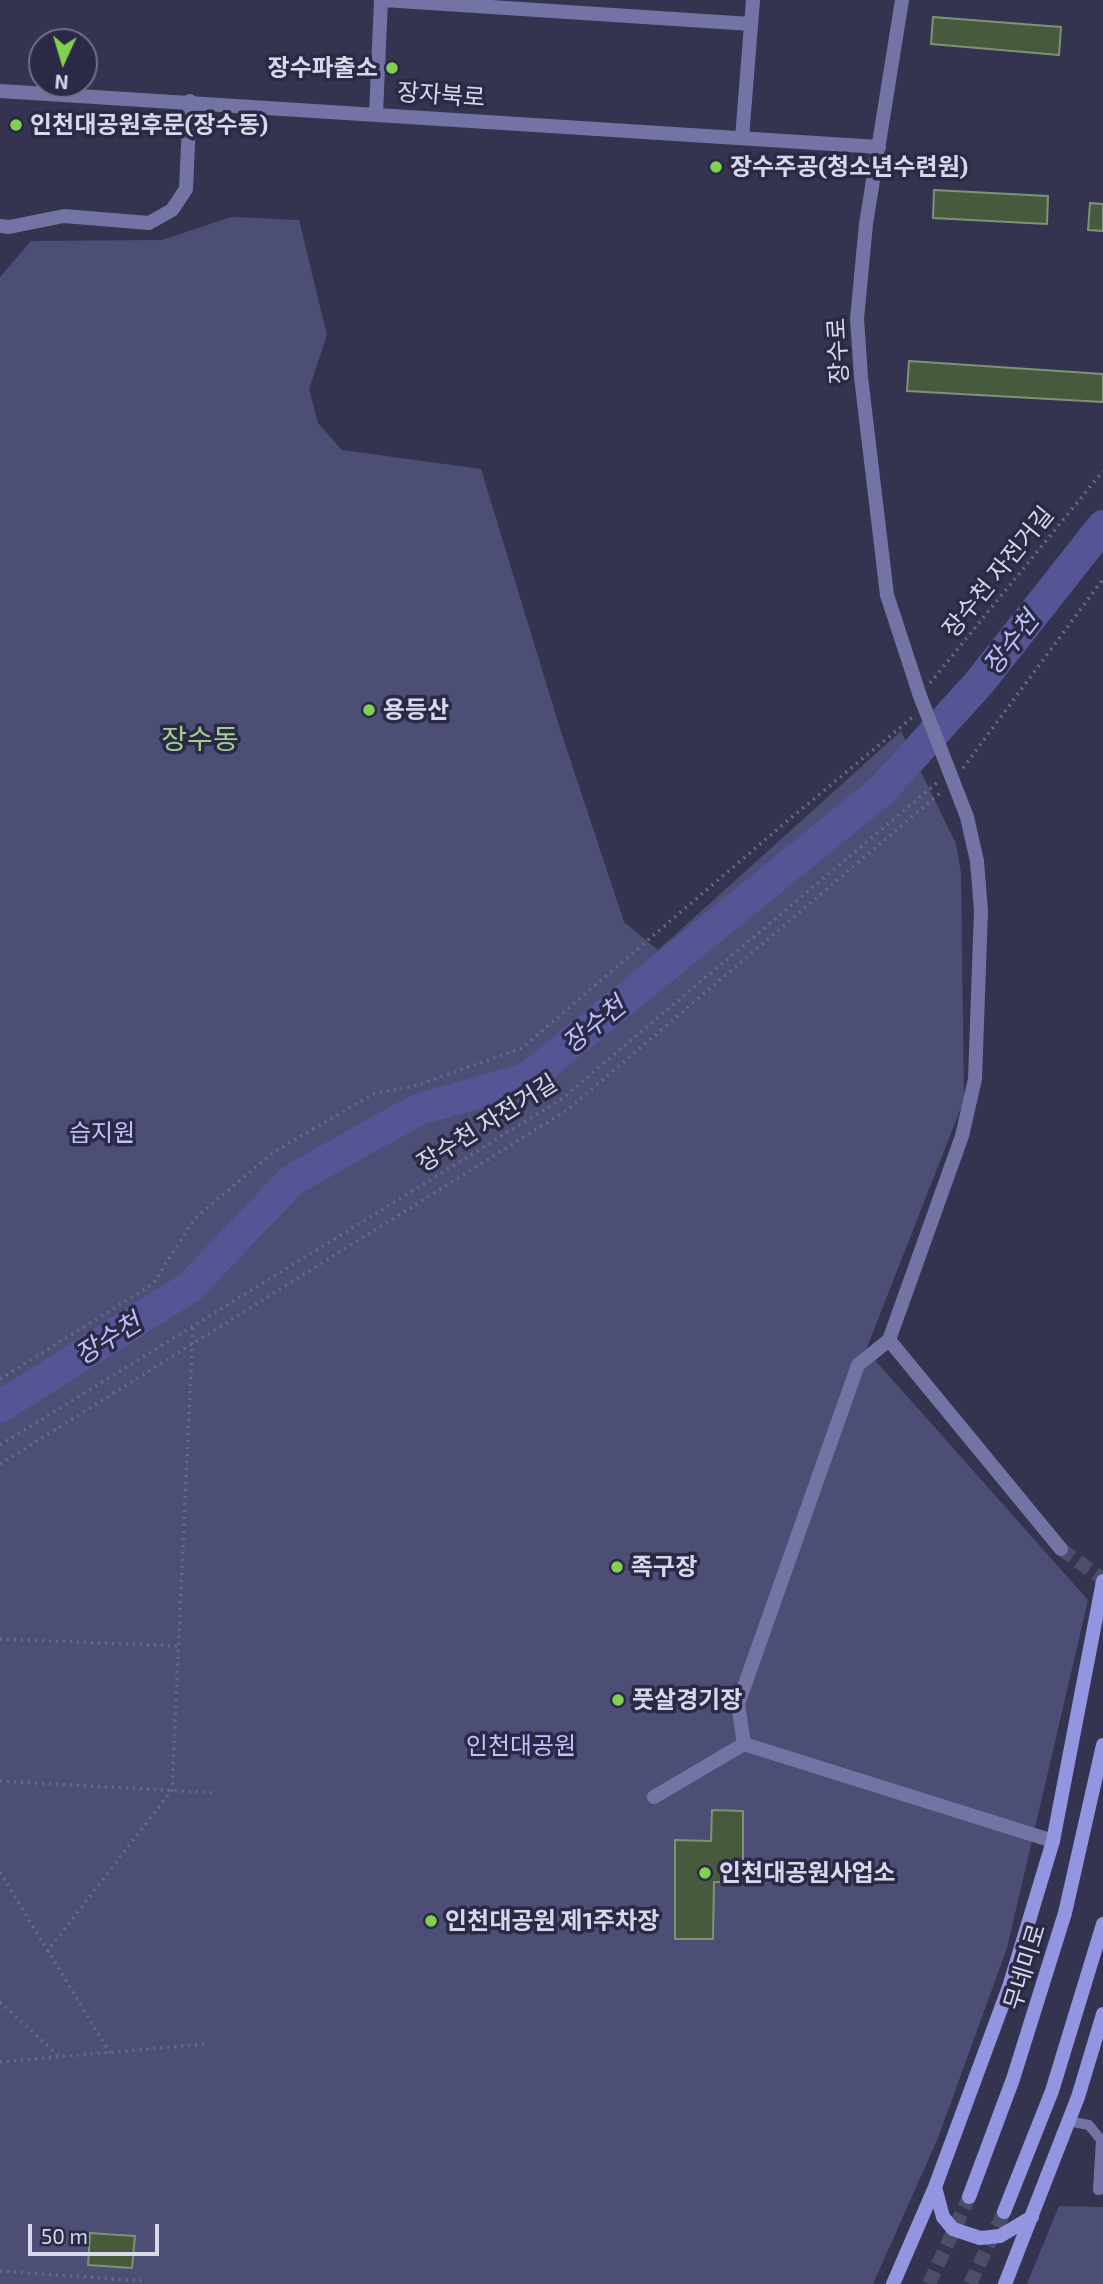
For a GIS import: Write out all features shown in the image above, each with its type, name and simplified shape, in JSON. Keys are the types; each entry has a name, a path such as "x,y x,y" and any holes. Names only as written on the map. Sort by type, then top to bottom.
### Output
{"main road":[{"path":"893,2283 935,2187 1009,1987 1053,1841 1103,1581"},
{"name":"무네미로","path":"969,2197 1013,2079 1065,1913 1103,1745"},
{"path":"1004,2212 1052,2091 1103,1924"},
{"path":"1005,2284 1068,2121 1103,2014"},
{"path":"935,2187 943,2217 953,2229 980,2238 1000,2236 1032,2217"}],"street":[{"path":"376,114 383,0 505,4 751,24"},
{"path":"742,138 753,0"},
{"name":"장수로","path":"889,1340 962,1136 975,1079 980,899 977,861 967,817 922,702 887,594 861,377 857,319 866,225 902,0"},
{"name":"장자북로","path":"0,90 879,147"},
{"path":"0,226 9,227 64,216 149,223 172,210 186,189 190,102"},
{"path":"744,1744 738,1704 858,1365 889,1340 1061,1549"},
{"path":"654,1797 744,1744 1053,1841"}],"lane":[{"path":"1068,2121 1089,2124 1101,2140 1098,2190 1103,2189"}],"path":[{"name":"장수천 자전거길","path":"0,1379 153,1284 195,1218 274,1152 373,1094 415,1086 522,1048 922,702 1103,471"},
{"path":"0,1464 568,1110 949,771 1103,579"},
{"name":"장수천 자전거길","path":"0,1445 559,1100 949,771"},
{"path":"47,1952 172,1790 193,1326"},
{"path":"0,1639 178,1646"},
{"path":"0,1781 218,1793"},
{"path":"1,1875 110,2053"},
{"path":"0,2002 60,2057"},
{"path":"0,2062 205,2044"},
{"path":"0,2271 144,2281"}],"green space":[{"name":"인천대공원","path":"231,217 299,220 327,335 309,389 318,423 342,450 481,469 561,732 624,922 658,950 901,731 956,844 961,873 964,1100 866,1350 1088,1600 1007,1948 938,2138 873,2284 0,2284 0,277 31,241 162,240"},
{"path":"1059,2206 1103,2207 1103,2284 1027,2284"}],"building":[{"path":"933,17 1061,27 1059,55 931,44"},
{"path":"934,190 1048,196 1047,224 933,218"},
{"path":"1090,203 1103,204 1103,231 1088,230"},
{"path":"909,361 1103,374 1103,402 907,391"},
{"path":"712,1810 743,1811 743,1863 728,1862 728,1882 714,1882 713,1939 675,1939 675,1840 711,1841"},
{"path":"90,2233 135,2236 132,2268 88,2265"}],"waterway":[{"name":"장수천","path":"0,1407 190,1287 292,1180 417,1110 528,1078 882,790 979,683 1103,526"}],"tunnel":[{"path":"1061,1549 1103,1579"},
{"path":"929,2284 969,2197"},
{"path":"970,2284 1004,2212"}],"place":[{"name":"장수파출소","path":"392,68"},
{"name":"인천대공원후문(장수동)","path":"16,125"},
{"name":"장수주공(청소년수련원)","path":"716,167"},
{"name":"용등산","path":"369,710"},
{"name":"족구장","path":"617,1567"},
{"name":"풋살경기장","path":"618,1700"},
{"name":"인천대공원사업소","path":"705,1873"},
{"name":"인천대공원 제1주차장","path":"431,1921"}],"district":[{"name":"장수동","path":"200,740"}],"park label":[{"name":"습지원","path":"102,1133"}]}
